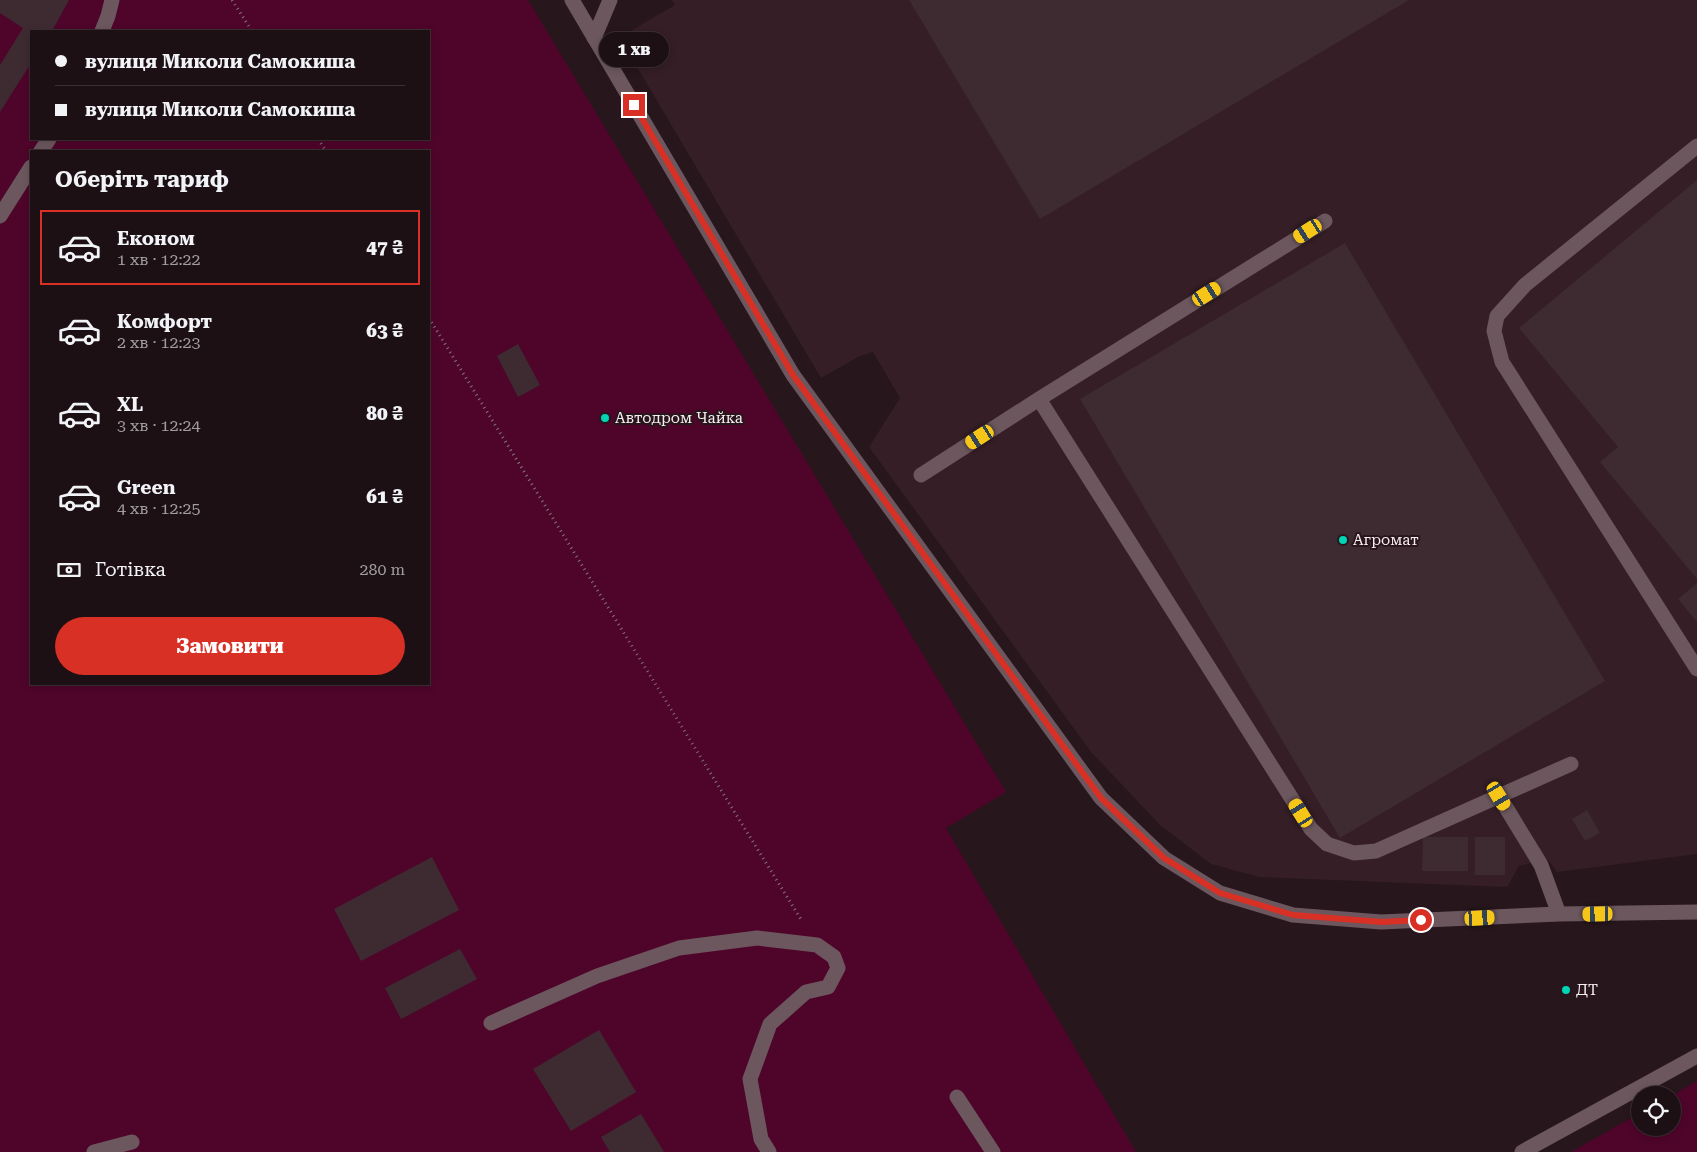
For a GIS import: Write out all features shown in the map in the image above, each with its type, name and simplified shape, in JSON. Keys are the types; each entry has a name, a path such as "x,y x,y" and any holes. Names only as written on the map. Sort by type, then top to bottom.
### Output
{"street":[{"path":"102,30 112,0"},
{"path":"572,0 793,375 1101,798 1164,858 1220,893 1293,915 1382,922 1559,914 1697,912"},
{"path":"594,38 610,0"},
{"path":"1697,146 1525,285 1497,316 1494,331 1502,362 1697,669"},
{"path":"0,216 30,169"},
{"path":"920,475 1325,221"},
{"path":"1039,399 1312,829 1327,844 1354,853 1376,851 1571,764"},
{"path":"1499,796 1541,865 1559,914"},
{"path":"490,1022 597,976 680,948 757,938 817,945 834,957 838,968 828,987 806,992 770,1024 750,1080 761,1139 769,1152"},
{"path":"1522,1152 1697,1056"},
{"path":"957,1097 993,1152"},
{"path":"94,1152 132,1142"}],"path":[{"path":"232,0 251,30"},
{"path":"430,320 817,945"}],"shaded area":[{"name":"Автодром Чайка","path":"0,0 528,0 1006,792 946,828 1136,1152 0,1152"},
{"path":"672,0 1697,0 1697,854 1557,872 1547,859 1519,866 1507,887 1259,877 1211,864 1160,825 1091,752 869,447 900,398 873,352 860,356 821,378 634,62 632,30 675,5"},
{"path":"1697,1081 1697,1152 1571,1152 1631,1118 1631,1136 1681,1136 1681,1090"}],"building":[{"path":"0,0 69,0 53,30 30,30 30,65 0,112 0,65 23,28 0,13"},
{"path":"909,0 1409,0 1040,219"},
{"path":"1697,180 1697,579 1600,462 1618,447 1519,328"},
{"name":"Агромат","path":"1345,243 1605,681 1340,838 1080,399"},
{"path":"518,344 540,385 518,397 497,356"},
{"path":"1697,583 1697,622 1678,599"},
{"path":"1587,810 1600,833 1585,841 1572,819"},
{"path":"1423,837 1468,837 1468,871 1422,871"},
{"path":"1475,837 1505,837 1505,875 1475,875"},
{"path":"432,857 459,910 361,961 334,909"},
{"path":"460,949 477,979 401,1019 385,988"},
{"path":"599,1030 636,1092 571,1131 533,1069"},
{"path":"641,1114 664,1152 610,1152 601,1137"}],"place":[{"name":"Автодром Чайка","path":"605,418"},
{"name":"Агромат","path":"1343,540"},
{"name":"ДТ","path":"1566,990"}],"route":[{"path":"634,105 793,375 1101,798 1164,858 1220,893 1293,915 1382,922 1421,920"}]}
